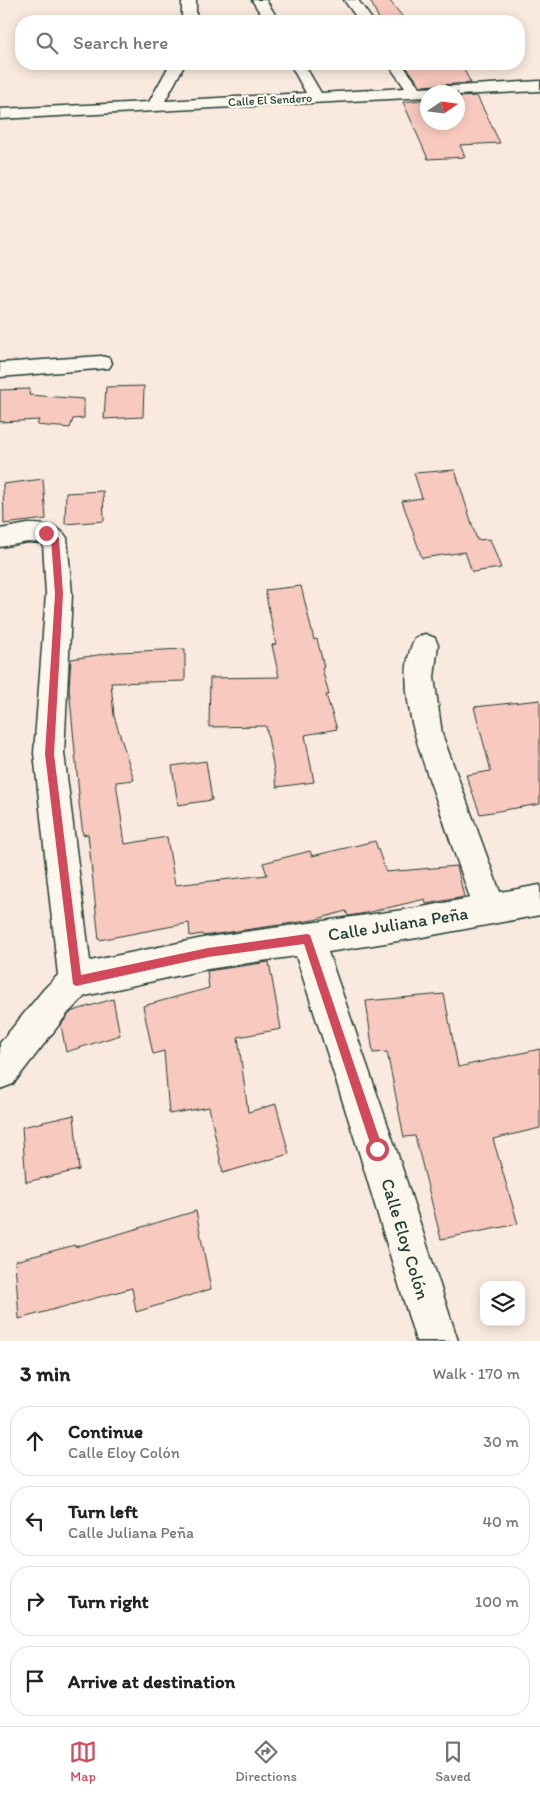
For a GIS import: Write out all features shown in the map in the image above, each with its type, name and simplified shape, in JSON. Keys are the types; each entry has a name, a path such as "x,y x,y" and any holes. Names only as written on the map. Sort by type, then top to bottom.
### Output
{"street":[{"path":"189,0 189,15"},
{"path":"259,0 268,15"},
{"path":"351,0 362,15"},
{"path":"154,106 174,70"},
{"path":"300,70 316,97"},
{"path":"399,70 415,92"},
{"name":"Calle El Sendero","path":"0,114 540,86"},
{"path":"0,370 101,363"},
{"path":"0,538 32,532 46,533 55,538 59,594 50,754 76,981 56,1001 0,1071"},
{"path":"425,645 420,677 428,734 490,909"},
{"name":"Calle Juliana Peña","path":"76,981 208,953 417,924 540,900"},
{"name":"Calle Eloy Colón","path":"307,939 377,1149 437,1341"}],"building":[{"path":"370,0 389,0 401,15 377,15"},
{"path":"409,70 464,70 471,83 420,85"},
{"path":"477,96 500,143 460,145 465,157 428,159 403,102 420,100 420,130 465,130 465,97"},
{"path":"144,386 143,417 104,419 106,387"},
{"path":"30,389 29,395 84,399 84,418 73,419 70,428 37,425 39,420 0,422 0,390"},
{"path":"455,470 477,540 490,539 501,568 472,572 465,552 422,558 402,501 422,498 414,473"},
{"path":"43,479 46,519 4,524 3,484"},
{"path":"103,491 104,521 65,524 66,493"},
{"path":"301,586 314,640 317,639 329,695 326,695 337,729 305,735 314,782 277,787 266,726 209,727 210,678 279,677 272,645 276,644 265,590"},
{"path":"185,649 185,681 111,683 114,716 134,780 116,782 125,844 167,837 175,885 267,875 263,863 310,851 312,856 375,841 386,872 457,866 464,897 426,904 425,899 348,916 346,911 314,920 203,936 202,934 190,936 189,923 99,940 88,834 83,835 78,794 69,688 71,659 118,652"},
{"path":"540,700 540,804 480,814 466,775 491,771 474,707"},
{"path":"206,761 212,800 178,805 172,766"},
{"path":"269,962 281,1029 238,1037 248,1112 276,1104 289,1154 223,1173 209,1107 169,1114 164,1051 153,1054 143,1006 209,988 207,971"},
{"path":"444,994 458,1067 540,1049 540,1128 493,1139 518,1224 441,1239 415,1136 404,1137 387,1052 373,1053 366,1001"},
{"path":"113,999 120,1035 66,1052 61,1025 69,1014 73,1011"},
{"path":"74,1115 79,1170 26,1182 22,1127"},
{"path":"196,1211 211,1289 136,1312 132,1288 19,1319 15,1261 75,1245 75,1247"}],"route":[{"path":"46,533 55,538 59,594 50,754 76,981 208,953 307,939 377,1149"}]}
